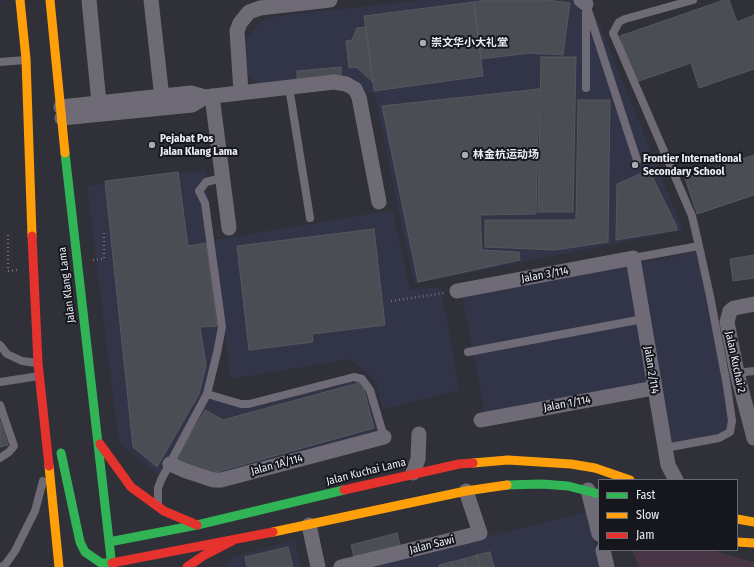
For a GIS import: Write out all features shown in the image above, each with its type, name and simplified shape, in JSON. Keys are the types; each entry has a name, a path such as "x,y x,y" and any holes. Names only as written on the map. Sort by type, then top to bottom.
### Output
{"main road":[{"path":"20,0 26,59 32,239 39,352 38,363 49,458 59,567"},
{"name":"Jalan Klang Lama","path":"50,0 73,234 112,565"},
{"path":"39,352 54,420"},
{"path":"98,441 132,487 158,508 197,525"},
{"path":"59,443 80,542 85,552 92,558 101,563 112,565 308,525 464,487 542,484 594,492"},
{"name":"Jalan Kuchai Lama","path":"109,542 197,525 413,473 459,464 508,460 571,464 595,468 627,479"},
{"path":"397,477 413,483 429,481"},
{"path":"738,519 754,522"},
{"path":"188,567 203,556 232,541"},
{"path":"86,566 99,548 109,542"},
{"path":"738,542 754,544"}],"street":[{"path":"89,0 99,103"},
{"path":"150,0 163,102"},
{"path":"241,92 237,31 246,6 260,8 330,0"},
{"path":"61,113 99,103 163,102 192,105 208,96 334,82 346,84 355,89 359,97 379,202"},
{"path":"208,96 222,178 228,228"},
{"path":"61,113 163,102"},
{"name":"Jalan 3/114","path":"457,291 633,258"},
{"name":"Jalan 2/114","path":"633,258 668,465 675,479"},
{"name":"Jalan Kuchai 2","path":"754,304 734,308 728,317 729,338 736,373 754,438"},
{"name":"Jalan 1/114","path":"481,420 654,388"},
{"path":"413,473 418,459 419,434"},
{"name":"Jalan 1A/114","path":"170,464 193,474 213,480 221,480 384,437"},
{"name":"Jalan Sawi","path":"341,567 480,533 464,487"},
{"path":"594,492 598,526"},
{"path":"308,525 318,567"},
{"path":"603,551 607,567"}],"lane":[{"path":"665,448 719,438 725,436 732,426 713,311 692,216 613,33 619,22 625,19 693,0"},
{"path":"584,2 586,88"},
{"path":"584,2 637,160"},
{"path":"0,62 26,59"},
{"path":"289,87 310,218"},
{"path":"158,508 158,488 207,394 222,327 205,203 199,190 206,182 222,178"},
{"path":"633,258 699,246"},
{"path":"468,352 643,319"},
{"path":"0,345 7,354 22,361 38,363"},
{"path":"736,373 754,371"},
{"path":"0,382 39,375"},
{"path":"207,394 241,404 250,404 354,377 362,379 370,390 384,437"},
{"path":"0,405 14,446 9,452 0,458"},
{"path":"1,567 5,565 15,551 35,511 49,458"},
{"path":"571,464 579,460 592,459"},
{"path":"608,464 615,475"},
{"path":"50,561 55,519"}],"path":[{"path":"89,261 104,259 104,230"},
{"path":"8,235 8,271 23,269"},
{"path":"390,301 441,294"}],"shaded area":[{"path":"423,0 573,0 588,19 596,16 683,230 414,284 375,96 346,77 258,84 247,74 244,41 261,21 277,16"},
{"path":"205,170 220,288 215,240 393,210 410,290 441,287 459,390 383,409 376,381 350,359 230,379 225,330 209,399 242,408 251,408 353,380 367,390 380,434 220,474 169,459 160,476 119,443 87,186"},
{"path":"696,252 709,303 729,422 727,429 719,434 669,444 658,383 485,414 462,295"},
{"path":"586,512 601,567 361,567"},
{"path":"295,540 301,567 224,567 234,556"},
{"path":"632,551 714,551 754,562 754,567 639,567"}],"building":[{"path":"486,0 547,0 570,3 563,55 529,53 481,59 474,2"},
{"path":"724,0 729,0 737,22 754,15 754,69 699,88 691,63 636,82 620,36"},
{"name":"崇文华小大礼堂","path":"474,2 483,76 374,91 364,16"},
{"path":"366,27 373,82 356,67 349,68 346,41 352,40 357,28"},
{"path":"541,57 576,57 573,212 538,212"},
{"path":"341,67 341,76 297,80 297,71"},
{"name":"林金杭运动场","path":"539,89 536,214 480,215 482,250 519,252 520,260 418,282 382,106"},
{"path":"578,100 610,100 608,242 555,250 485,247 485,220 576,220"},
{"path":"754,155 754,195 697,214 685,178"},
{"path":"649,170 676,225 677,230 616,240 617,184"},
{"path":"178,172 188,246 206,243 217,326 200,327 206,365 199,394 157,467 133,447 105,181"},
{"path":"374,229 385,325 312,334 313,342 249,350 237,246"},
{"path":"754,255 754,278 733,281 730,259"},
{"path":"362,382 374,428 213,473 175,462 205,410 223,420"},
{"path":"0,421 8,445 0,447"},
{"path":"397,533 400,545 354,557 351,545"},
{"path":"288,547 293,567 247,567 245,557"},
{"path":"490,552 494,567 480,567 477,555"},
{"path":"477,555 480,567 466,567 464,559"},
{"path":"464,559 466,567 453,567 451,562"},
{"path":"451,562 453,567 439,567 439,565"}],"traffic: fast":[{"path":"65,153 112,567"},
{"path":"61,453 80,542 85,552 101,563 112,563"},
{"path":"507,485 542,484 568,486 598,494"},
{"path":"109,542 197,525 344,490"}],"traffic: slow":[{"path":"20,0 26,59 32,236"},
{"path":"50,0 65,153"},
{"path":"473,463 508,460 571,464 595,468 627,479"},
{"path":"49,466 59,567"},
{"path":"273,532 466,491 507,485"},
{"path":"738,519 754,522"},
{"path":"738,542 754,543"}],"traffic: jam":[{"path":"32,236 38,363 49,466"},
{"path":"100,444 131,487 164,511 197,525"},
{"path":"344,490 459,464 473,463"},
{"path":"112,563 273,532"},
{"path":"187,567 203,556 232,541"}],"place":[{"name":"崇文华小大礼堂","path":"423,43"},
{"name":"Pejabat Pos Jalan Klang Lama","path":"152,145"},
{"name":"林金杭运动场","path":"465,155"},
{"name":"Frontier International Secondary School","path":"635,165"}]}
